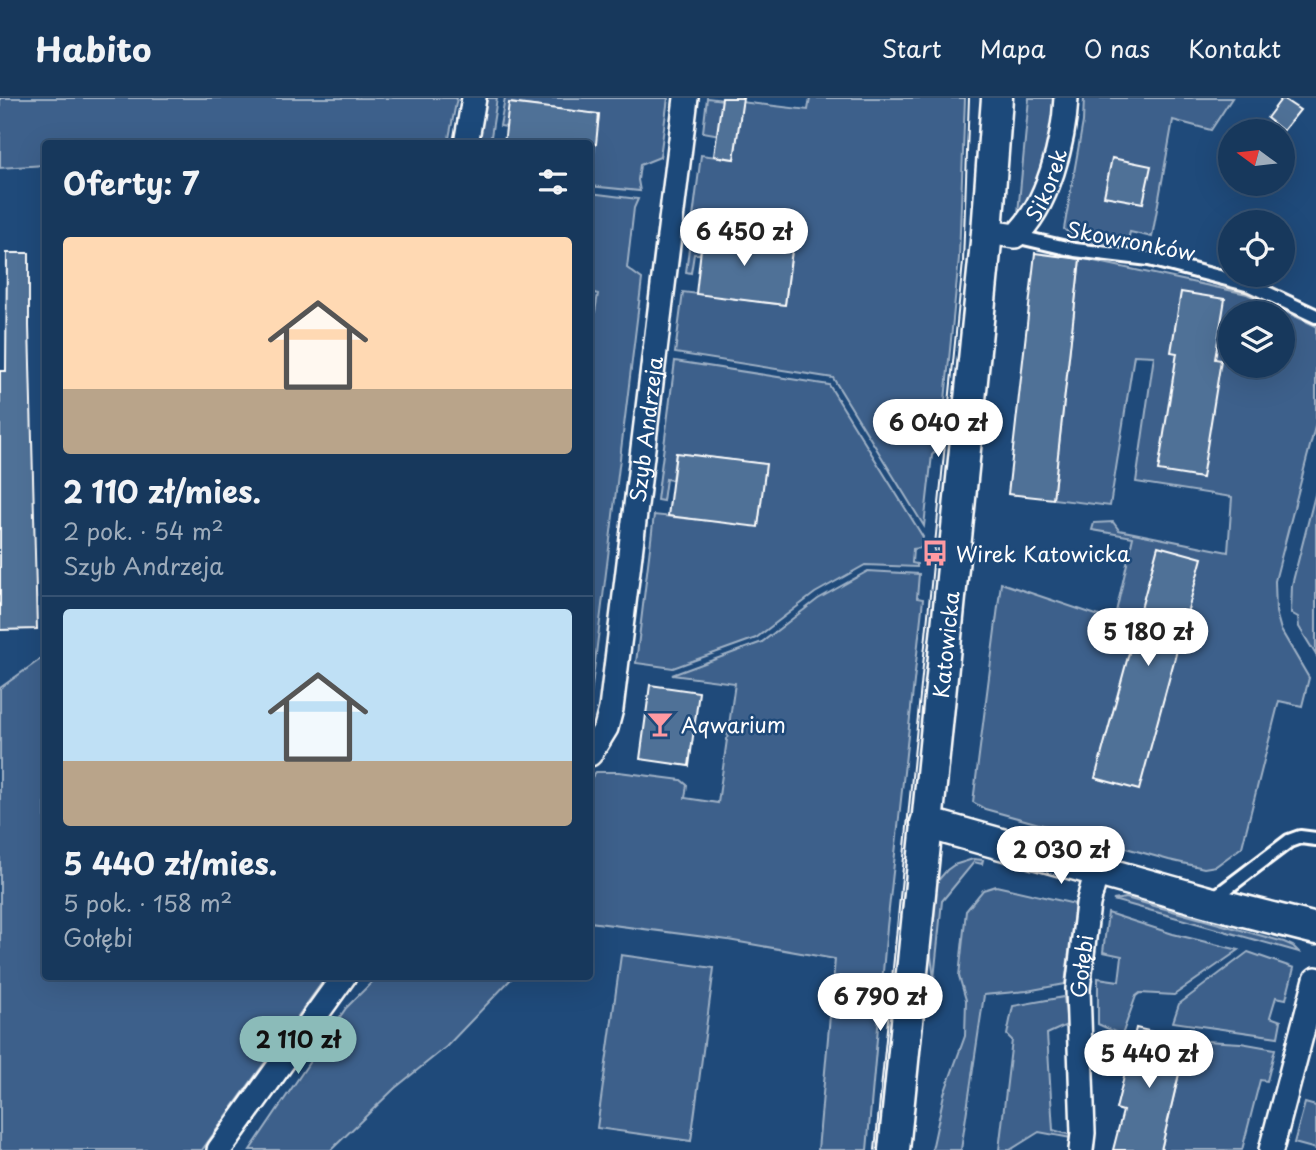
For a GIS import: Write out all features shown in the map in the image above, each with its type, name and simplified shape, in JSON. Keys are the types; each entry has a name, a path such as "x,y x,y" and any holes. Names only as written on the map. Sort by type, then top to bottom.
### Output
{"street":[{"path":"467,140 474,98"},
{"name":"Szyb Andrzeja","path":"593,749 606,728 611,709 687,98"},
{"name":"Katowicka","path":"894,1150 926,823 1001,234 997,98"},
{"name":"Sikorek","path":"1001,234 1028,222 1042,199 1056,153 1066,98"},
{"path":"926,823 1316,929"},
{"name":"Gołębi","path":"1081,1150 1083,1133 1078,989 1088,904 1097,870"},
{"path":"1271,1150 1316,979"},
{"path":"219,1150 341,980"}],"lane":[{"name":"Skowronków","path":"1001,234 1075,250 1149,259 1250,285 1316,316"},
{"path":"1209,901 1289,841 1300,837 1316,839"}],"shaded area":[{"path":"0,98 457,98 449,140 42,140 42,165 0,168"},
{"path":"486,98 497,98 490,140 479,140"},
{"path":"505,98 668,98 660,157 640,165 640,191 593,186 599,114 510,103 507,127 500,126"},
{"path":"707,98 808,110 810,98 965,98 959,258 940,451 932,455 924,526 833,378 675,353 683,292 785,305 793,243 704,231 700,254 694,254 691,273 686,272 701,155 734,159 737,138 703,132"},
{"path":"1029,98 1055,98 1048,143 1040,171 1023,213 1018,213"},
{"path":"1084,98 1232,98 1211,130 1173,120 1152,237 1130,232 1126,248 1075,238 1064,229 1083,122"},
{"path":"593,193 638,199 634,208 627,268 642,279 593,679 593,323 598,294 593,293"},
{"path":"1080,258 1247,294 1262,301 1218,301 1218,378 1295,378 1295,316 1316,326 1316,423 1275,581 1276,612 1281,630 1309,678 1302,706 1279,701 1242,847 1216,866 1204,868 1169,860 985,809 973,802 1001,583 1114,621 1133,537 1092,530 1094,523 1113,522 1119,530 1228,552 1232,497 1136,482 1154,356 1134,355 1110,506 1053,499"},
{"path":"675,361 829,385 923,537 921,548 913,549 912,563 917,564 917,567 865,565 815,593 756,638 673,668 636,663 654,515 758,526 765,464 676,453 672,480 666,479 663,501 657,500"},
{"path":"1316,491 1316,655 1299,627 1298,617 1291,613 1292,585"},
{"path":"868,571 919,574 917,598 923,599 887,927 867,1150 818,1150 835,959 728,940 593,922 593,776 596,772 619,772 681,780 687,785 685,798 718,803 735,683 672,675 762,642 818,599"},
{"path":"42,658 42,980 324,980 202,1150 0,1150 0,688"},
{"path":"973,859 983,860 982,864 974,862 942,901 934,979 929,941 935,884 954,865"},
{"path":"996,886 1075,904 1065,984 984,995 961,1150 932,1150 944,1094 965,1036 966,1000 959,976 966,911 983,890"},
{"path":"1126,898 1284,942 1299,952 1113,900"},
{"path":"1108,913 1173,934 1239,950 1174,995 1140,993 1136,996 1123,1032 1119,1034 1098,1024 1098,978 1119,981 1122,956 1103,952"},
{"path":"1248,952 1294,968 1286,999 1276,997 1270,1017 1281,1021 1278,1037 1173,1022 1179,1004"},
{"path":"621,955 714,968 691,1141 597,1128"},
{"path":"374,980 510,980 446,1047 395,1088 331,1150 250,1150 346,1008"},
{"path":"1064,997 1067,1025 1047,1034 1053,1130 1071,1135 1071,1138 1039,1132 1010,1150 999,1150 1012,1040 1007,1035 1013,1006"},
{"path":"1187,1040 1241,1043 1275,1049 1267,1081 1260,1080 1242,1150 1161,1150"},
{"path":"1305,1103 1316,1106 1316,1149 1294,1143"}],"building":[{"path":"722,98 743,98 734,159 714,156"},
{"path":"1282,98 1300,110 1293,119 1267,118"},
{"path":"509,103 599,114 596,144 593,144 593,140 504,140"},
{"path":"1112,158 1151,166 1143,203 1104,196"},
{"path":"703,231 793,242 785,305 696,294"},
{"path":"7,253 29,253 37,629 0,630 0,371 6,371"},
{"path":"1035,253 1080,259 1053,499 1008,494"},
{"path":"1181,292 1225,299 1218,301 1215,359 1218,360 1218,378 1202,478 1158,471 1177,353 1171,352"},
{"path":"676,453 766,464 758,527 668,516"},
{"path":"1158,546 1202,558 1139,790 1095,778"},
{"path":"650,685 699,692 689,766 640,759"},
{"path":"1136,1028 1187,1040 1161,1150 1113,1150 1123,1111 1116,1109"}],"tram line":[{"path":"875,1150 963,262 969,98"}],"place":[{"name":"Wirek Katowicka","path":"935,553"},
{"name":"Aqwarium","path":"660,724"}]}
